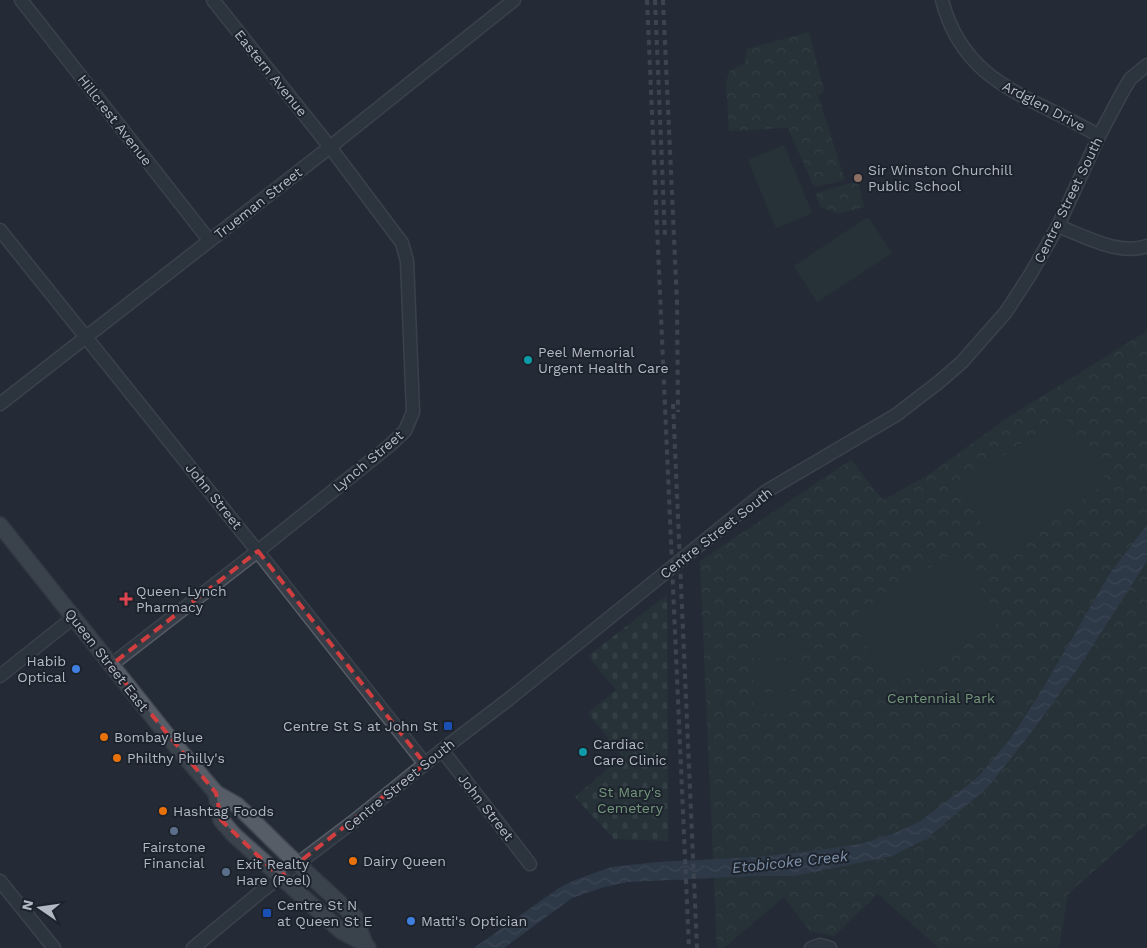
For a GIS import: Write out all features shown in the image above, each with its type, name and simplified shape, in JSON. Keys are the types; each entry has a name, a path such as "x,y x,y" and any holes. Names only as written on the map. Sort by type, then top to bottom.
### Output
{"main road":[{"name":"Queen Street East","path":"0,525 175,745 216,793 237,805 355,917 367,946"},
{"name":"Queen Street East","path":"216,793 221,820 234,835 341,931 367,946"}],"street":[{"name":"Hillcrest Avenue","path":"20,0 209,240"},
{"name":"Eastern Avenue","path":"213,0 330,147"},
{"name":"Trueman Street","path":"0,404 330,147 514,0"},
{"name":"Ardglen Drive","path":"942,0 954,31 968,55 988,75 1023,97 1099,136"},
{"name":"Centre Street South","path":"192,948 509,699 766,492 896,415 962,362 1006,312 1039,261 1058,226 1099,136 1130,79 1147,65"},
{"name":"Lynch Street","path":"111,664 258,551 389,446 405,431 410,421 413,412 407,261 402,243 330,147"},
{"path":"1058,226 1112,245 1131,249 1147,246"},
{"name":"John Street","path":"0,230 258,551 425,764"},
{"path":"0,676 74,618"},
{"name":"John Street","path":"442,750 530,864"},
{"path":"0,881 54,948"}],"highlighted area":[{"path":"258,551 425,764 280,877 221,820 216,793 111,665"}],"green space":[{"path":"809,32 824,91 818,96 845,180 814,187 788,128 729,131 726,82 730,71 745,63 747,49"},
{"path":"784,145 812,213 776,228 748,160"},
{"path":"858,181 864,207 838,214 819,206 816,193"},
{"path":"868,217 892,253 817,302 794,266"},
{"name":"Centennial Park","path":"1147,331 1147,824 1068,894 1059,948 939,948 878,894 834,936 810,931 784,897 724,948 717,948 700,561 851,460 883,500 930,474 1004,420"},
{"path":"1064,415 1108,482 1001,553 957,487"},
{"path":"958,550 1001,621 892,688 849,618"},
{"name":"St Mary's Cemetery","path":"667,595 668,841 614,839 575,797 622,756 588,713 616,690 588,656"},
{"path":"797,636 798,657 753,659 752,638"},
{"path":"798,663 799,684 754,686 753,665"},
{"path":"798,691 799,712 754,714 753,693"}],"water":[{"name":"Etobicoke Creek","path":"1147,525 1147,561 1079,667 988,787 926,839 892,856 794,876 628,882 604,887 572,898 504,948 474,948 559,888 611,867 658,862 757,857 827,849 860,844 893,834 921,821 979,776 1010,739 1039,695 1110,573"}],"railway":[{"path":"647,0 689,948"},
{"path":"655,0 665,236"},
{"path":"663,0 677,302 678,412"},
{"path":"673,404 697,948"}],"place":[{"name":"Sir Winston Churchill Public School","path":"858,178"},
{"name":"Peel Memorial Urgent Health Care","path":"528,360"},
{"name":"Queen-Lynch Pharmacy","path":"126,599"},
{"name":"Habib Optical","path":"76,669"},
{"name":"Centre St S at John St","path":"448,726"},
{"name":"Bombay Blue","path":"104,737"},
{"name":"Cardiac Care Clinic","path":"583,752"},
{"name":"Philthy Philly's","path":"117,758"},
{"name":"Hashtag Foods","path":"163,811"},
{"name":"Fairstone Financial","path":"174,831"},
{"name":"Dairy Queen","path":"353,861"},
{"name":"Exit Realty Hare (Peel)","path":"226,872"},
{"name":"Centre St N at Queen St E","path":"267,913"},
{"name":"Matti's Optician","path":"411,921"}]}
